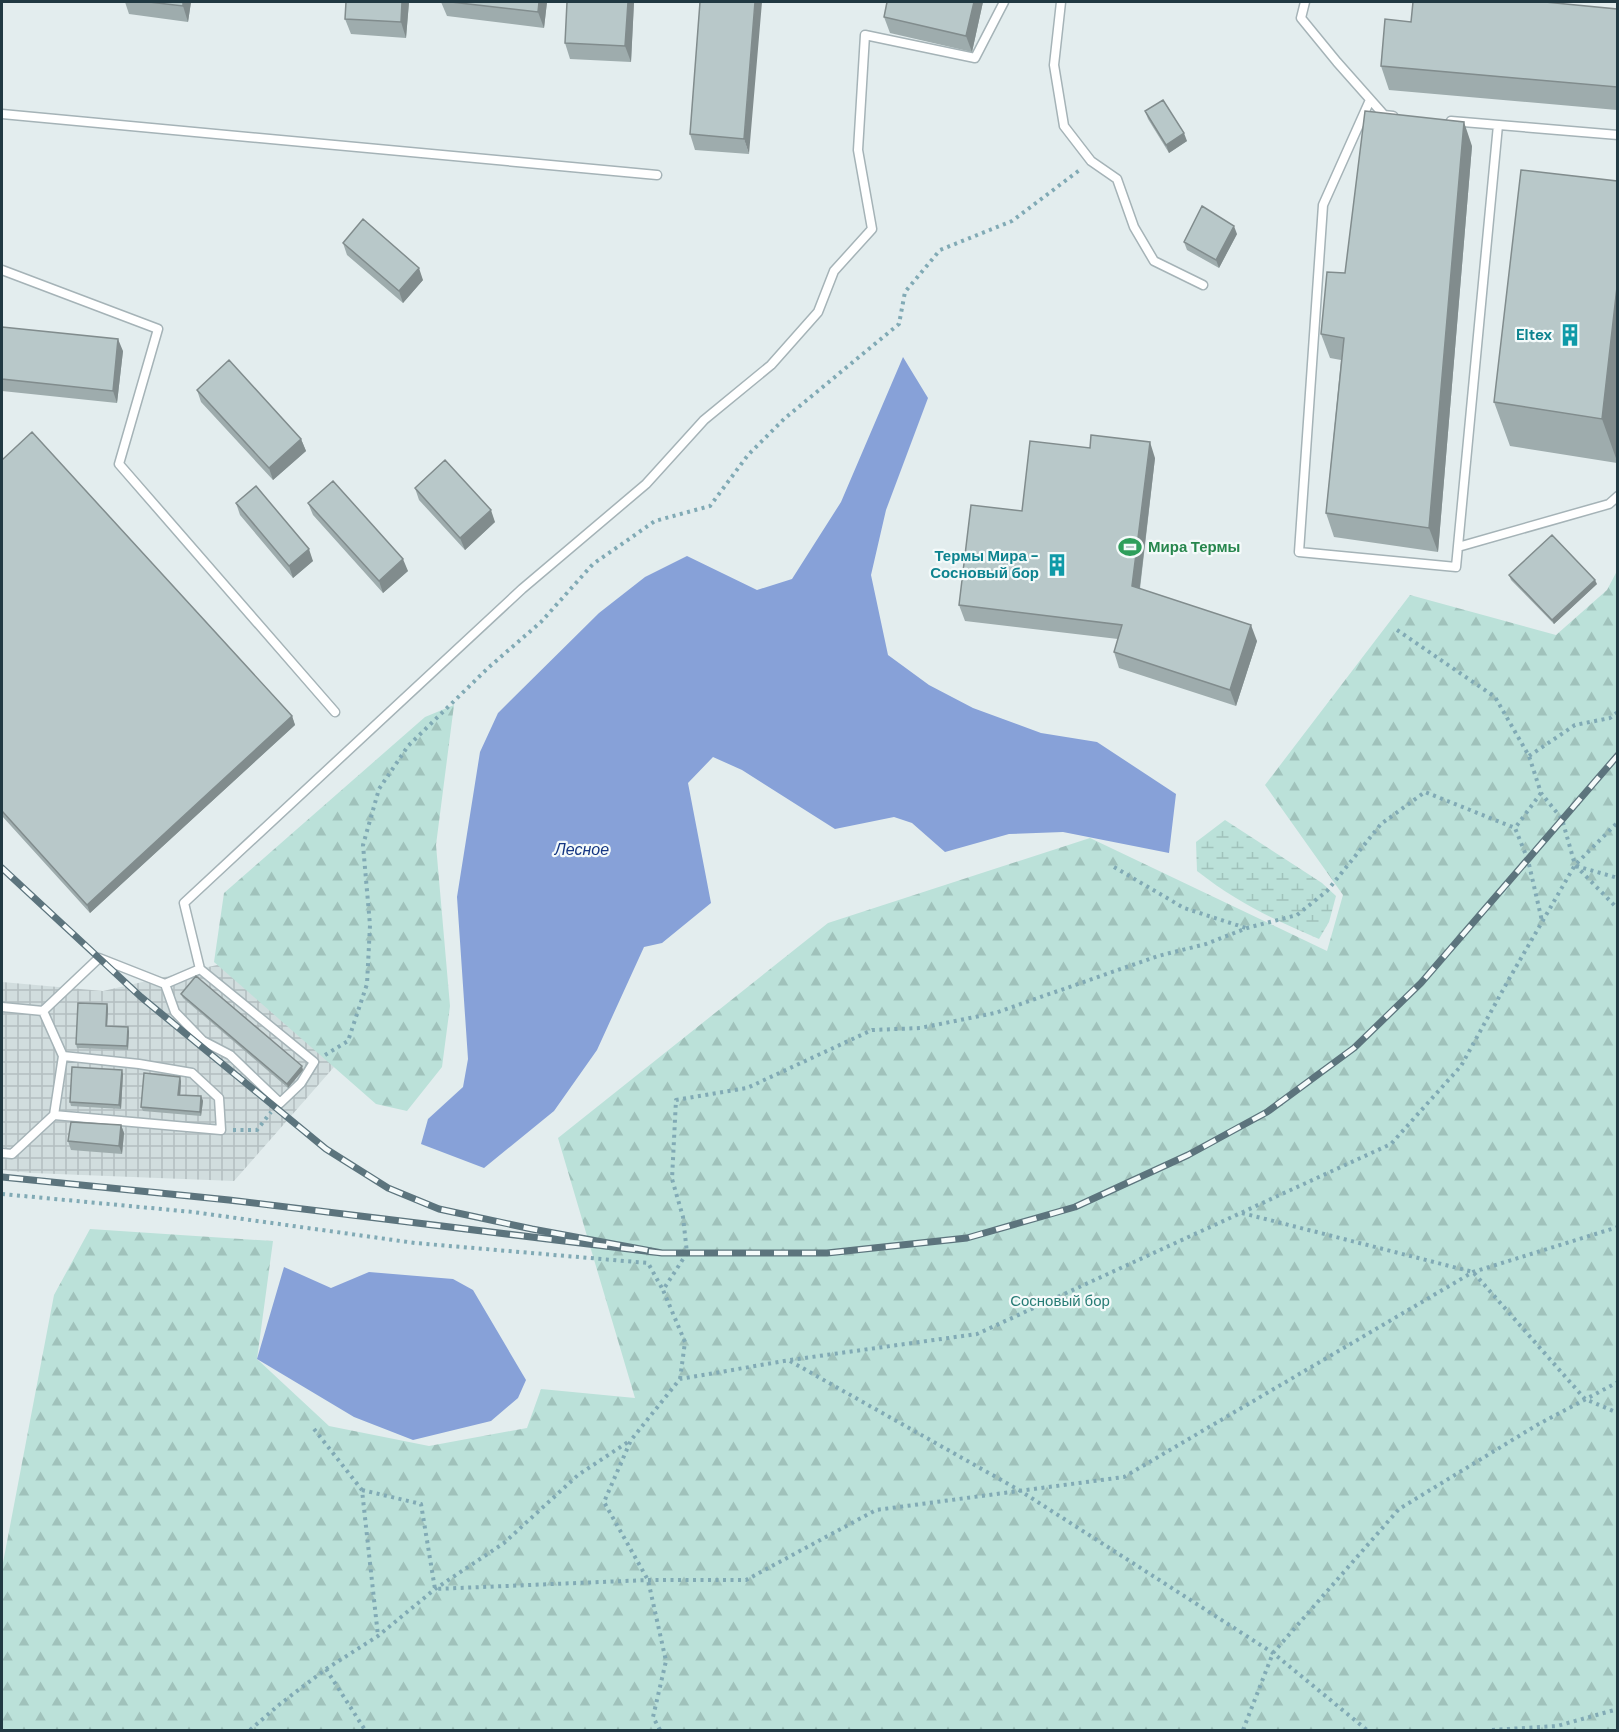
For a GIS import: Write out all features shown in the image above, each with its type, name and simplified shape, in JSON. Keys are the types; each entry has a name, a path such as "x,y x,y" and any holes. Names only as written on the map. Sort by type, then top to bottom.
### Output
{"lane":[{"path":"165,984 175,1012 203,1041 230,1055 280,1103 301,1083 314,1062 200,969 183,903 522,589 646,484 704,420 771,365 818,312 834,271 872,229 858,150 865,35 975,58 1004,2"},
{"path":"1061,2 1054,65 1064,126 1091,161 1117,179 1134,227 1154,261 1203,285"},
{"path":"1305,2 1301,18 1370,100 1384,115 1407,117"},
{"path":"1370,100 1323,205 1299,552 1456,567 1498,125"},
{"path":"2,114 657,175"},
{"path":"1441,120 1617,135"},
{"path":"2,270 158,329 119,464 335,712"},
{"path":"1458,547 1609,504 1617,496"},
{"path":"2,1007 43,1011 99,958 165,984 200,969"},
{"path":"2,1152 12,1154 54,1115 63,1056 43,1011"},
{"path":"54,1115 221,1130 219,1098 192,1073 139,1064 63,1056"}],"path":[{"path":"314,1062 348,1041 367,984 370,925 363,845 379,789 408,746 488,668 541,622 593,564 655,521 710,506 748,455 784,419 898,324 905,292 940,250 1012,221 1091,161"},
{"path":"1397,630 1495,697 1529,756 1541,793 1562,819 1575,865 1617,909"},
{"path":"1529,756 1575,725 1610,718 1617,712"},
{"path":"663,1290 687,1253 683,1217 672,1179 676,1100 747,1088 872,1030 920,1028 994,1013 1158,956 1206,944 1246,928 1297,915 1327,891 1381,824 1425,792 1515,828 1528,860 1542,922"},
{"path":"1515,828 1541,793"},
{"path":"680,1379 790,1360 977,1334 1391,1144 1461,1066 1575,865 1617,822"},
{"path":"1575,865 1617,878"},
{"path":"1114,867 1184,908 1246,928"},
{"path":"221,1130 257,1130 280,1103"},
{"path":"2,1194 193,1212 415,1243 648,1263 663,1290 686,1342 680,1379 632,1440 604,1502 648,1580 666,1661 653,1717 660,1731"},
{"path":"1241,1213 1473,1272 1585,1400 1617,1413"},
{"path":"435,1589 648,1580 746,1580 876,1510 1124,1477 1473,1272 1617,1227"},
{"path":"790,1360 1019,1490 1273,1653 1367,1731"},
{"path":"1243,1731 1273,1653 1400,1509 1537,1425 1617,1382"},
{"path":"314,1429 362,1490 378,1636"},
{"path":"250,1731 280,1704 326,1669 378,1636 435,1589 504,1543 578,1475 632,1440"},
{"path":"362,1490 421,1504 435,1589"},
{"path":"326,1669 365,1731"},
{"path":"1492,1731 1557,1726 1617,1709"}],"shaded area":[{"path":"239,960 334,1067 234,1181 2,1170 2,982 103,991"}],"green space":[{"name":"Сосновый бор","path":"1617,571 1617,1730 2,1730 2,1568 54,1295 90,1229 273,1241 257,1359 329,1426 429,1446 527,1428 541,1389 635,1398 558,1138 828,923 1090,838 1327,951 1343,895 1265,785 1410,595 1556,635 1607,590"},
{"path":"454,705 436,845 450,1006 442,1067 407,1111 376,1104 214,962 224,893 425,717"},
{"path":"1225,820 1322,883 1336,896 1329,922 1319,939 1256,910 1197,871 1196,842"}],"water":[{"name":"Лесное","path":"903,357 928,398 886,510 871,575 888,655 929,685 973,708 1041,733 1097,742 1176,794 1169,853 1063,832 1009,834 945,852 912,823 894,817 835,829 742,770 713,757 688,783 711,903 662,943 644,947 597,1050 554,1111 484,1168 421,1144 428,1119 463,1087 468,1059 457,897 480,752 498,713 599,613 645,577 687,556 757,590 792,579 841,502"},
{"path":"284,1267 331,1288 369,1272 453,1279 473,1290 526,1380 518,1398 491,1421 413,1440 354,1417 257,1359"}],"building":[{"path":"149,2 183,2 183,6"},
{"path":"346,2 402,2 401,22 345,19"},
{"path":"451,2 539,2 538,12"},
{"path":"567,2 628,2 625,46 565,43"},
{"path":"700,2 755,2 744,139 690,134"},
{"path":"887,2 974,2 966,36 884,17"},
{"path":"1413,2 1545,2 1617,9 1617,87 1381,66 1385,19 1411,22"},
{"path":"1163,100 1184,133 1166,145 1145,111"},
{"path":"1365,111 1464,122 1429,528 1326,513 1344,338 1321,334 1327,272 1345,273"},
{"name":"Eltex","path":"1521,170 1617,181 1617,287 1602,419 1494,402"},
{"path":"1202,206 1234,226 1216,260 1184,242"},
{"path":"363,219 419,268 399,291 343,243"},
{"path":"2,327 118,339 113,391 2,379"},
{"path":"229,360 301,439 269,468 197,390"},
{"path":"32,432 292,716 87,905 2,811 2,460"},
{"name":"Термы Мира - Сосновый бор","path":"1091,435 1150,442 1132,586 1251,625 1230,690 1114,652 1122,625 959,605 971,505 1022,511 1030,441 1090,448"},
{"path":"445,460 491,510 460,538 415,488"},
{"path":"333,481 403,559 379,581 308,503"},
{"path":"256,486 309,549 289,566 236,503"},
{"path":"1552,535 1595,580 1552,620 1509,575"},
{"path":"196,976 302,1066 287,1084 181,994"},
{"path":"78,1003 107,1004 106,1026 128,1027 127,1046 76,1044"},
{"path":"72,1067 122,1070 119,1105 70,1102"},
{"path":"144,1073 180,1077 178,1095 201,1096 200,1112 141,1107"},
{"path":"71,1122 121,1125 119,1146 68,1141"}],"railway":[{"path":"662,1253 827,1253 967,1238 1075,1207 1188,1155 1267,1112 1354,1048 1421,983 1618,755"},
{"path":"2,868 141,997 326,1149 388,1188 439,1209 662,1253 229,1200 2,1177"}],"place":[{"name":"Eltex","path":"1570,335"},
{"name":"Мира Термы","path":"1130,547"},
{"name":"Термы Мира - Сосновый бор","path":"1057,565"}]}
